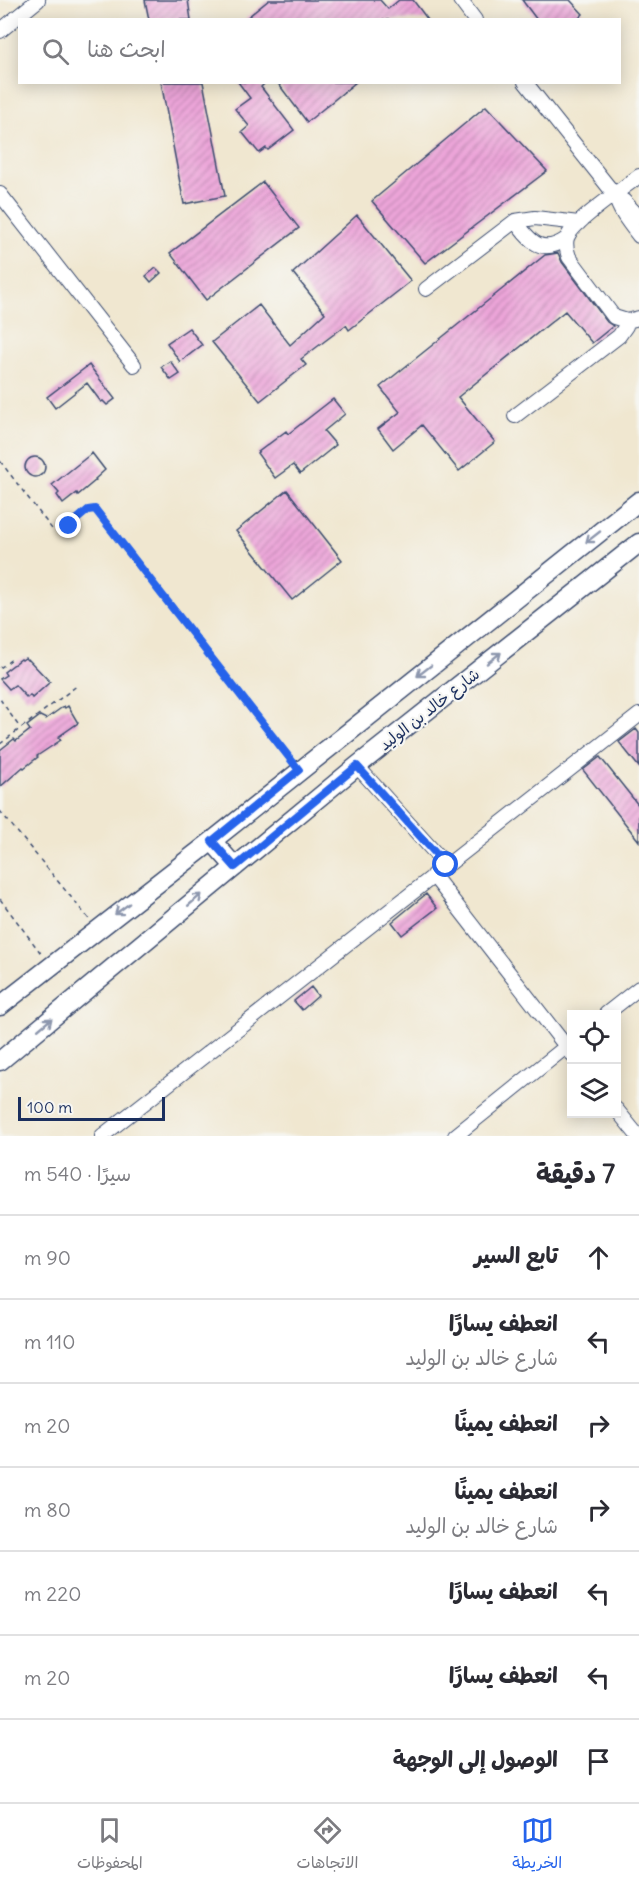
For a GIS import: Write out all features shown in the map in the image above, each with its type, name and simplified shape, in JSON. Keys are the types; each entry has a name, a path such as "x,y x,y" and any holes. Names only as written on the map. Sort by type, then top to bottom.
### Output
{"main road":[{"name":"شارع خالد بن الوليد","path":"0,1006 97,928 212,841 639,501"},
{"name":"شارع خالد بن الوليد","path":"0,1061 357,766 639,543"},
{"path":"212,841 235,867"}],"lane":[{"path":"0,31 38,0"},
{"path":"460,0 474,18"},
{"path":"527,84 615,195 623,215 639,236"},
{"path":"515,221 527,237 536,244 547,247 558,244 566,239 579,223 639,176"},
{"path":"0,194 135,365"},
{"path":"615,195 639,217"},
{"path":"426,289 515,221 536,218 579,223"},
{"path":"566,239 569,257 614,316 633,319"},
{"path":"514,416 619,336 633,319"},
{"path":"102,1136 639,715"},
{"path":"357,766 446,865"},
{"path":"433,875 567,1044"},
{"path":"611,1010 639,988"},
{"path":"455,1136 567,1050"},
{"path":"621,1115 638,1136"}],"path":[{"path":"0,460 52,529 64,530 88,510 95,509 299,770"},
{"path":"0,668 12,659"},
{"path":"0,744 78,685"},
{"path":"0,699 21,728"},
{"path":"0,811 97,928"},
{"path":"0,899 50,966"}],"building":[{"path":"145,0 188,0 191,18 149,18"},
{"path":"269,0 380,0 388,9 399,0 413,0 426,18 246,18"},
{"path":"522,0 570,0 583,14 579,18 536,18"},
{"path":"161,84 203,84 225,196 184,204"},
{"path":"240,84 264,84 261,87 294,130 268,150 266,148 259,153 242,132 249,126 235,109 250,98"},
{"path":"278,84 354,84 307,122"},
{"path":"486,106 547,171 425,263 372,201"},
{"path":"263,182 299,228 206,300 170,253"},
{"path":"357,215 411,281 349,330 346,325 301,359 306,365 260,401 212,342 259,305 290,345 325,313 293,273"},
{"path":"558,253 562,262 607,322 613,326 592,343 565,311 458,397 495,442 459,471 422,425 393,449 378,429 400,412 380,387 545,255"},
{"path":"156,268 161,273 151,282 146,276"},
{"path":"189,328 202,345 180,362 167,343"},
{"path":"170,361 180,374 171,380 161,367"},
{"path":"89,365 115,399 107,405 101,402 87,383 55,408 47,397"},
{"path":"333,399 345,414 324,431 336,445 300,474 293,465 275,478 257,453 286,431 288,434"},
{"path":"92,453 105,470 78,495 77,493 63,504 57,495 59,493 52,485"},
{"path":"31,457 39,457 45,463 45,471 39,477 31,477 25,471 25,463"},
{"path":"287,490 342,560 292,600 236,531"},
{"path":"25,658 50,682 32,698 30,695 27,698 15,685 9,689 0,679 6,675 4,672"},
{"path":"64,706 65,708 68,706 78,723 58,737 61,740 37,756 0,787 0,750 30,730 27,726 40,716 46,719"},
{"path":"636,729 639,733 639,767 619,742"},
{"path":"600,757 639,806 639,841 583,770"},
{"path":"426,894 437,908 402,935 392,922"},
{"path":"311,987 318,996 302,1010 294,1001"}],"route":[{"path":"69,526 88,510 95,509 299,770 212,841 235,867 357,766 446,865"}]}
